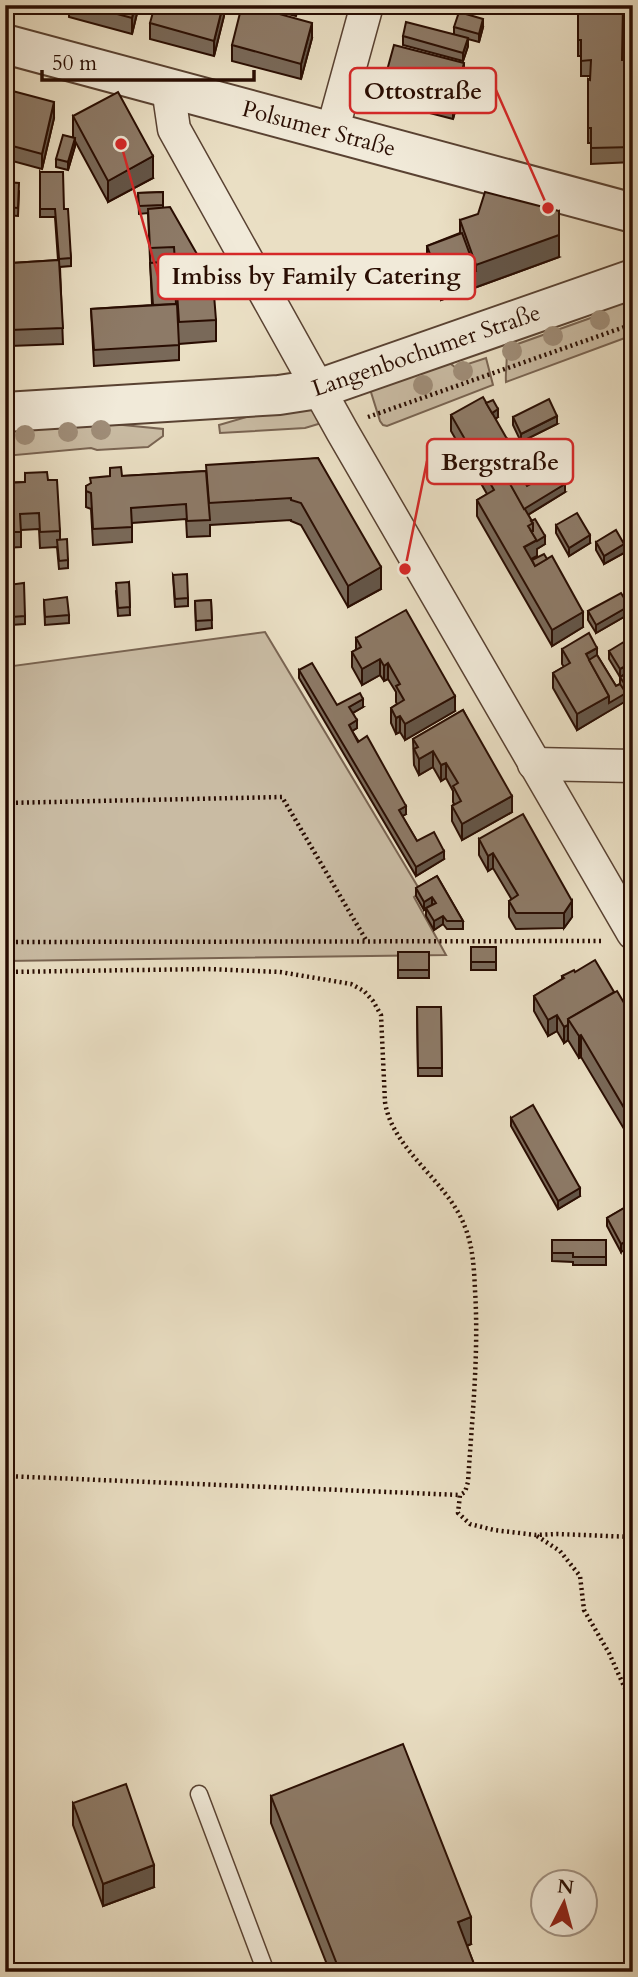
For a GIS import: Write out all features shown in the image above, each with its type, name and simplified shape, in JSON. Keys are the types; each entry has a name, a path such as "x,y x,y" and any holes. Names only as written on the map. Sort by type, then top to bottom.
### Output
{"street":[{"path":"332,132 367,5"},
{"name":"Polsumer Straße","path":"5,44 633,213"},
{"path":"168,88 174,129 318,388 534,764 620,937"},
{"name":"Langenbochumer Straße","path":"5,412 279,395 318,388 633,279"},
{"path":"534,764 633,766"}],"lane":[{"path":"199,1794 266,1972"}],"path":[{"path":"360,420 633,324"},
{"path":"5,803 282,797 367,941"},
{"path":"5,942 620,937"},
{"path":"5,972 207,969 280,972 351,984 364,991 373,1000 381,1015 386,1110 395,1131 444,1190 465,1224 473,1253 477,1325 468,1482 465,1492 460,1495 5,1476"},
{"path":"460,1495 458,1513 470,1524 494,1530 536,1535 633,1537"},
{"path":"536,1535 560,1551 580,1576 584,1610 609,1653 633,1706"}],"shaded area":[{"path":"623,303 633,326 633,335 506,382 506,351 512,346 599,315 598,308"},
{"path":"486,358 493,385 387,426 380,421 370,389 447,361 456,368"},
{"path":"308,405 325,422 305,428 220,433 219,425 281,407"},
{"path":"83,421 163,429 163,436 148,447 97,450 91,448 5,456 5,427"},
{"path":"265,632 421,892 414,897 446,955 5,961 5,667"}],"building":[{"path":"84,5 135,5 132,18"},
{"path":"155,5 223,5 214,41 150,23"},
{"path":"242,5 312,23 301,64 232,45"},
{"path":"578,5 623,5 622,60 633,60 633,147 591,148 591,128 588,128 588,79 590,80 591,60 581,61"},
{"path":"459,12 483,19 479,34 454,27"},
{"path":"406,22 468,38 463,53 403,36"},
{"path":"394,45 464,63 453,104 383,85"},
{"path":"5,89 54,102 42,154 5,144"},
{"path":"118,92 153,156 108,181 73,116"},
{"path":"63,135 75,138 68,162 56,159"},
{"path":"40,172 63,172 64,209 68,209 71,258 59,259 55,209 40,209"},
{"path":"5,182 19,183 18,208 5,207"},
{"path":"163,192 163,205 139,206 138,193"},
{"path":"485,192 559,211 559,235 476,265 460,220 478,214"},
{"path":"170,207 213,282 216,320 179,322 174,247 150,248 148,209"},
{"path":"462,233 476,271 441,284 427,246"},
{"path":"59,260 63,328 10,330 8,308 14,307 12,263"},
{"path":"174,261 176,304 153,305 150,263"},
{"path":"177,304 179,345 94,350 91,309"},
{"path":"483,397 507,439 490,449 533,523 528,526 537,540 524,547 535,566 552,556 583,612 552,630 477,500 494,490 451,415"},
{"path":"549,399 557,416 521,434 513,417"},
{"path":"493,400 498,409 492,413 486,403"},
{"path":"318,458 381,567 348,586 301,503 291,498 209,503 206,465"},
{"path":"516,466 527,486 557,470 565,484 524,509 504,473"},
{"path":"121,467 122,476 206,471 210,520 187,521 186,504 131,508 132,527 93,529 91,493 86,491 86,486 91,483 90,478 110,476 110,468"},
{"path":"47,472 48,480 57,480 60,531 40,532 39,513 20,514 21,532 5,532 5,483 25,482 25,473"},
{"path":"577,513 590,535 569,548 556,525"},
{"path":"535,519 545,536 537,541 531,531 531,521"},
{"path":"616,530 624,544 604,556 596,542"},
{"path":"67,539 68,560 59,561 57,540"},
{"path":"544,554 547,559 535,566 532,560"},
{"path":"187,574 188,598 175,599 173,575"},
{"path":"129,582 130,607 118,608 116,583"},
{"path":"24,583 25,616 11,617 8,585"},
{"path":"621,593 629,606 596,625 588,611"},
{"path":"67,597 69,615 45,617 44,600"},
{"path":"211,600 212,620 196,621 195,601"},
{"path":"406,610 455,696 405,724 400,716 396,718 391,708 404,700 396,686 400,684 388,663 384,666 380,659 362,669 352,652 361,647 356,638"},
{"path":"589,633 597,648 586,654 609,696 577,714 553,673 570,663 562,649"},
{"path":"627,640 633,649 633,662 620,669 609,651"},
{"path":"597,655 616,686 620,684 626,693 609,703 609,696 589,660"},
{"path":"312,663 337,705 360,693 363,699 349,707 357,720 349,725 358,742 367,736 406,806 399,810 417,841 434,832 444,851 416,867 299,670"},
{"path":"633,670 633,695 620,677"},
{"path":"463,710 512,796 462,824 452,806 461,801 453,786 458,783 446,763 441,765 433,751 419,759 414,749 418,747 413,739"},
{"path":"523,814 572,901 564,913 516,913 509,901 518,895 493,853 488,856 479,839"},
{"path":"437,876 463,921 447,921 443,916 434,921 426,908 436,903 432,897 424,902 416,888"},
{"path":"471,947 496,947 496,962 471,962"},
{"path":"398,952 429,952 429,970 398,970"},
{"path":"595,960 614,992 568,1019 568,1025 564,1027 557,1015 548,1020 534,996 564,978 562,976"},
{"path":"617,991 633,1018 633,1123 581,1035 579,1036 568,1019"},
{"path":"417,1007 441,1007 442,1068 418,1068"},
{"path":"533,1105 580,1188 558,1201 511,1118"},
{"path":"631,1204 633,1237 621,1244 607,1218"},
{"path":"552,1240 606,1240 606,1257 573,1257 573,1253 552,1253"},
{"path":"403,1744 471,1917 458,1922 477,1972 340,1972 271,1796"},
{"path":"126,1784 154,1865 103,1884 73,1803"}],"place":[{"name":"Imbiss by Family Catering","path":"121,144"},
{"name":"Ottostraße","path":"548,208"},
{"name":"Bergstraße","path":"405,569"}]}
